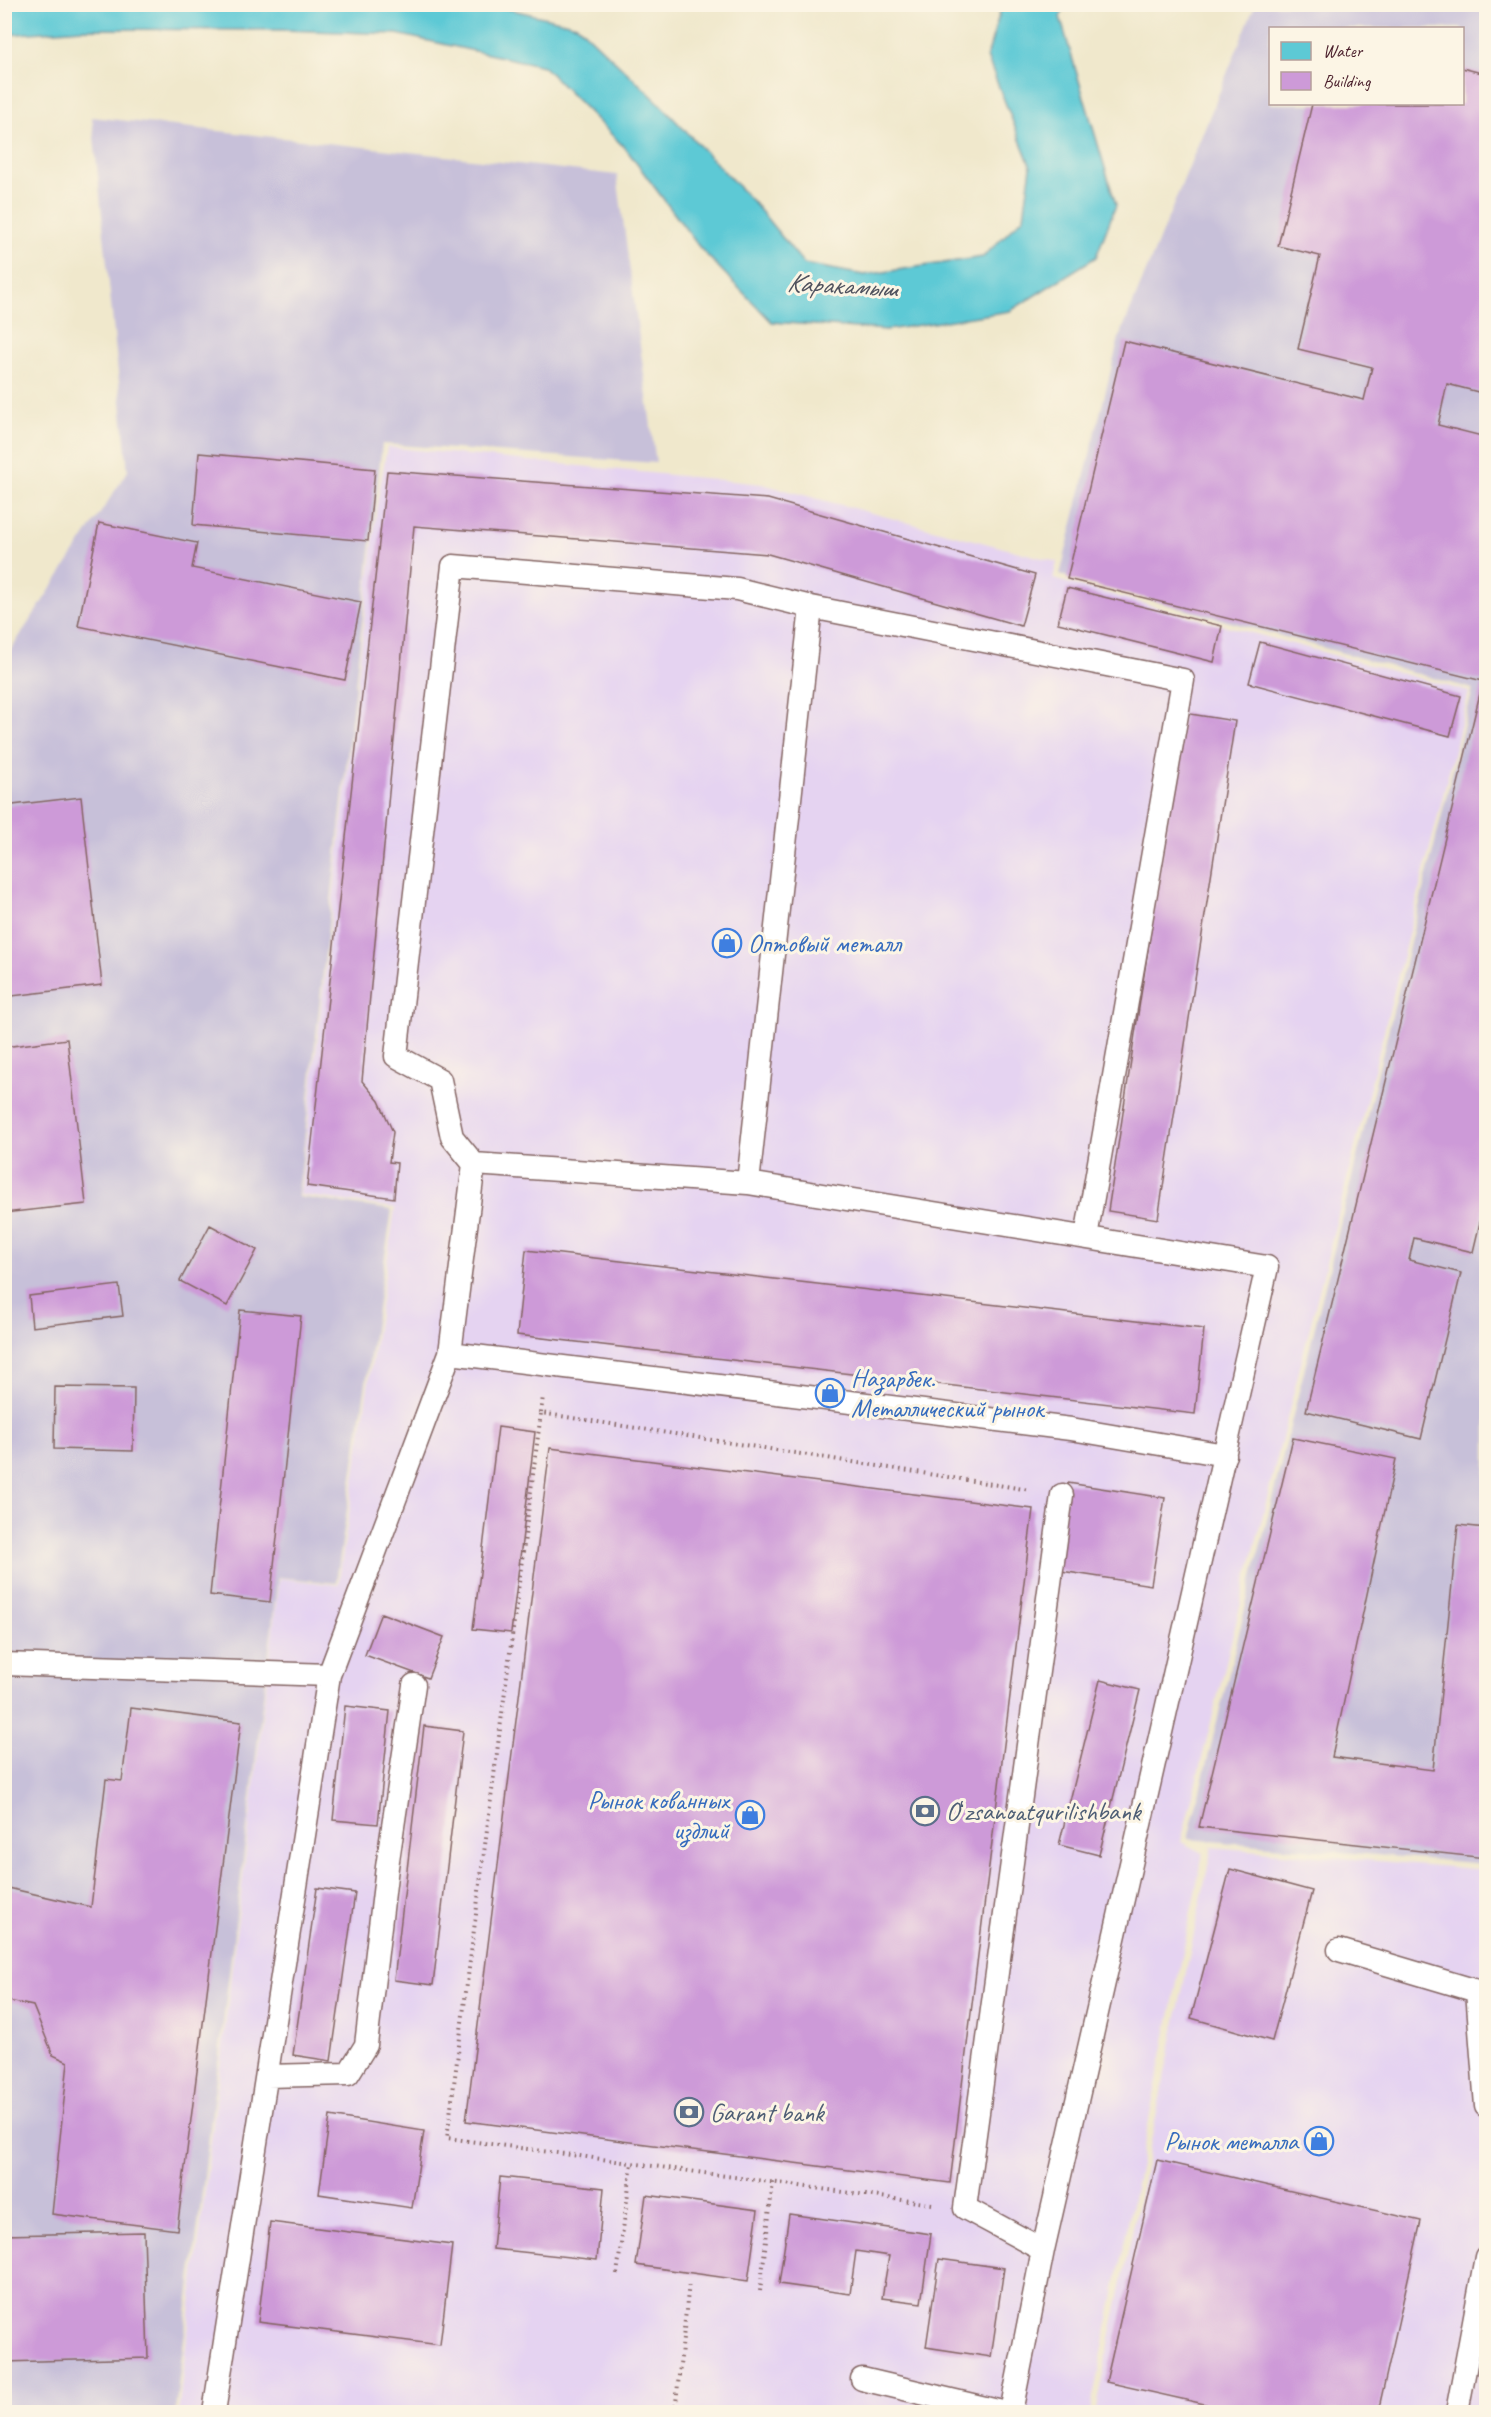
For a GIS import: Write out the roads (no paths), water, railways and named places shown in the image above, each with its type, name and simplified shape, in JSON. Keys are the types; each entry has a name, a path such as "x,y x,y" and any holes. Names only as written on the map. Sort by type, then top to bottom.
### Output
{"lane":[{"path":"214,2412 329,1675 450,1353 474,1164 452,1137 440,1080 396,1056 453,566 737,589 811,607 1183,680 1086,1237"},
{"path":"748,1183 811,607"},
{"path":"474,1164 748,1183 1267,1267 1043,2250 1011,2412"},
{"path":"450,1353 1071,1429 1225,1455"},
{"path":"1043,2250 965,2208 1062,1495"},
{"path":"4,1664 329,1675"},
{"path":"267,2076 348,2074 366,2045 387,1867 414,1686"},
{"path":"1339,1950 1477,1991 1486,2106"},
{"path":"1457,2412 1486,2258"},
{"path":"862,2379 1002,2412"}],"water":[{"name":"Каракамыш","path":"5,4 487,4 577,25 656,100 755,204 804,264 864,275 983,257 1024,217 1031,167 987,57 1002,5 1066,5 1060,17 1116,205 1096,257 1010,311 887,330 772,322 700,248 626,149 543,66 397,34 284,30 82,29 5,35"}],"place":[{"name":"Оптовый металл","path":"727,943"},
{"name":"Назарбек. Металлический рынок","path":"830,1393"},
{"name":"Oʻzsanoatqurilishbank","path":"925,1811"},
{"name":"Рынок кованных издлий","path":"750,1815"},
{"name":"Garant bank","path":"689,2112"},
{"name":"Рынок металла","path":"1319,2141"}]}
